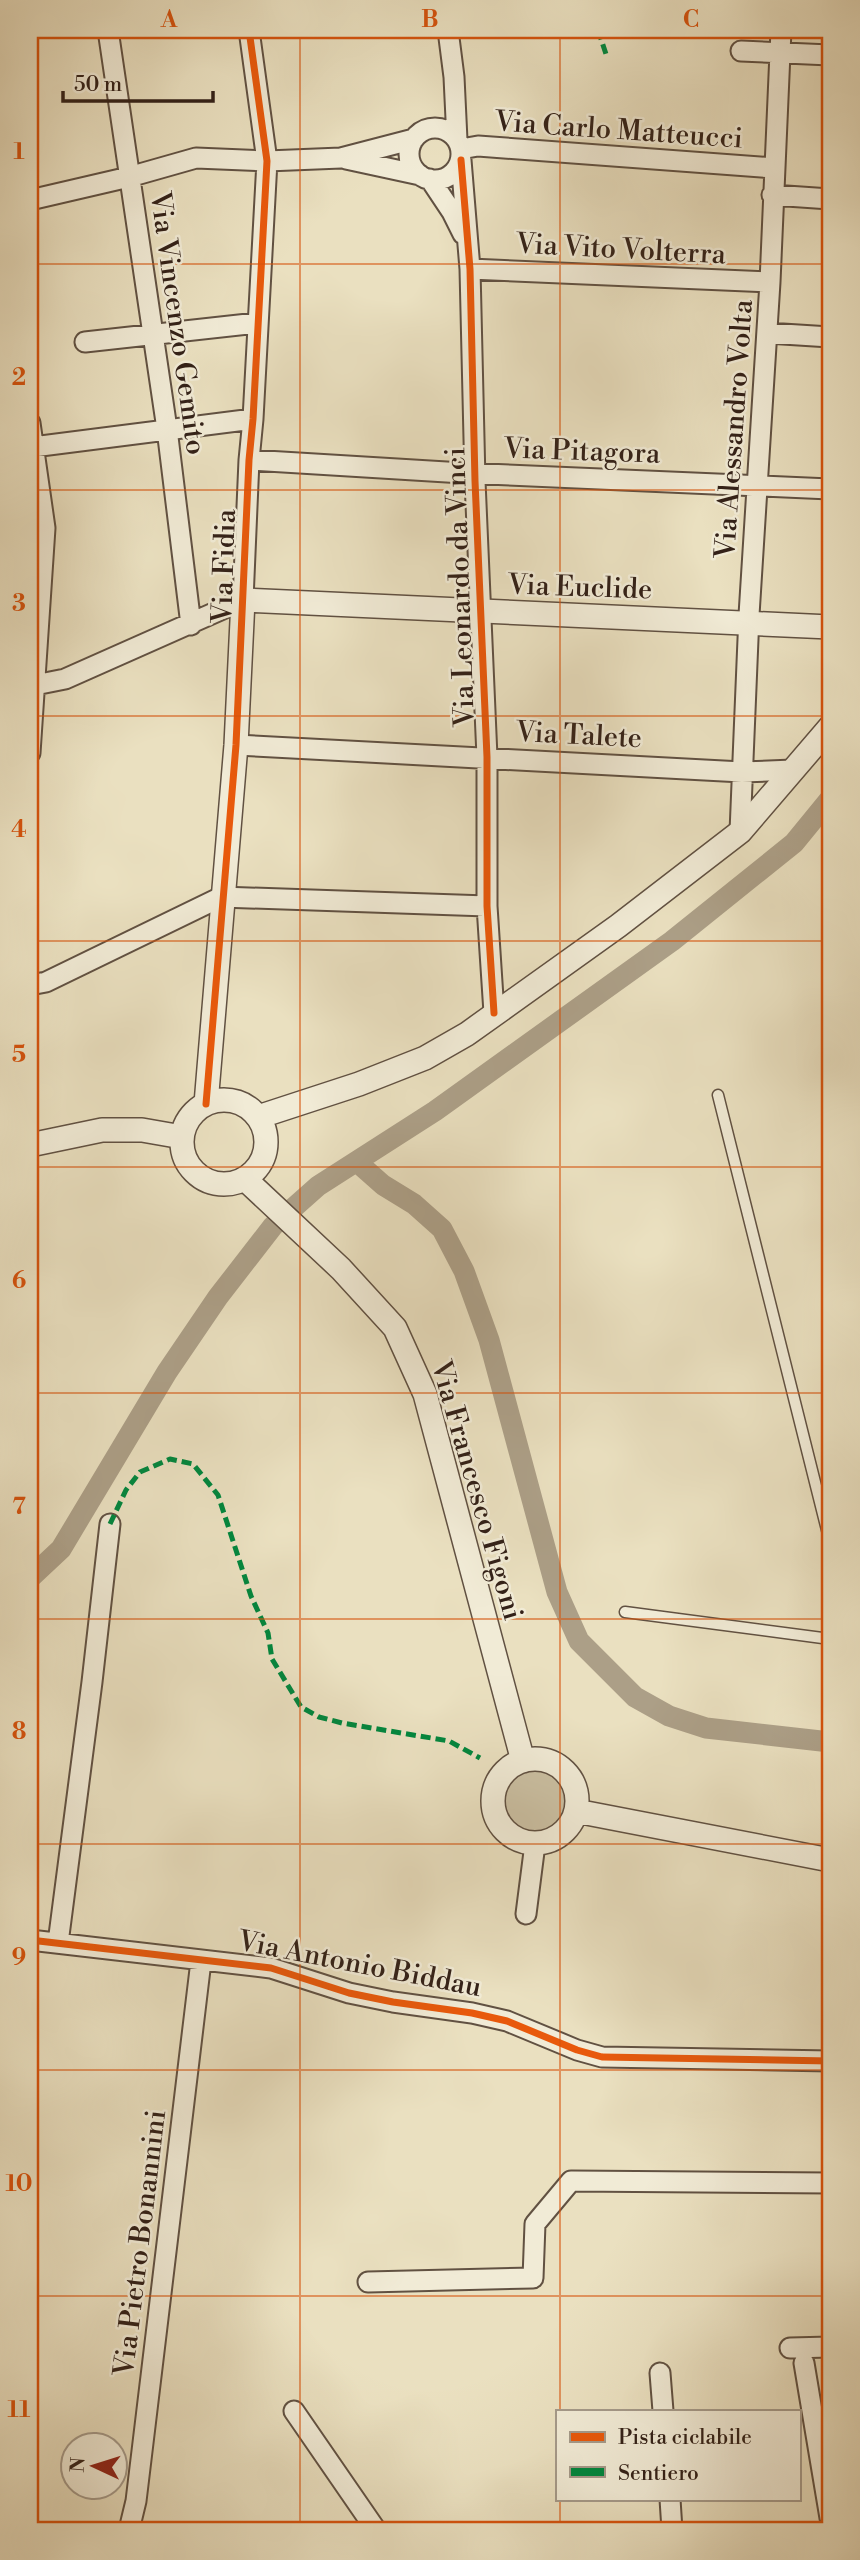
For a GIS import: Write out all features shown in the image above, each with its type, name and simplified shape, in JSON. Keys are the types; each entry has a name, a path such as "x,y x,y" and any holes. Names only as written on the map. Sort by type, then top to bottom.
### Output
{"street":[{"name":"Via Vincenzo Gemito","path":"108,30 167,429 191,625"},
{"name":"Via Fidia","path":"206,1104 221,897 236,745 249,460 267,161 249,30"},
{"name":"Via Leonardo da Vinci","path":"447,30 454,77 470,269 474,474 488,757 487,906 494,1013"},
{"name":"Via Alessandro Volta","path":"740,832 781,30"},
{"path":"741,51 830,55"},
{"name":"Via Leonardo da Vinci","path":"423,133 442,112 454,77"},
{"path":"30,200 196,158 267,161 341,158 442,128 451,132 460,150 449,176 440,179 341,158"},
{"path":"423,133 410,148 410,158 413,167 425,177"},
{"name":"Via Carlo Matteucci","path":"460,150 478,146 774,168"},
{"name":"Via Leonardo da Vinci","path":"425,177 452,212 468,244"},
{"path":"772,195 830,199"},
{"name":"Via Vito Volterra","path":"470,269 770,282"},
{"path":"85,342 257,323"},
{"path":"767,333 830,337"},
{"path":"33,447 253,419"},
{"path":"30,423 37,529 30,753"},
{"name":"Via Pitagora","path":"249,460 474,474 830,489"},
{"path":"31,686 65,679 243,600"},
{"name":"Via Euclide","path":"243,600 830,627"},
{"path":"258,1117 359,1084 425,1058 467,1034 618,926 740,832 830,727"},
{"name":"Via Talete","path":"236,745 742,772 793,770"},
{"path":"30,985 46,982 221,897 487,906"},
{"path":"220,1100 235,1101 248,1107 258,1117 265,1130 266,1145 263,1159 256,1170 245,1179 219,1184 207,1181 187,1163 182,1138 186,1125 194,1112 206,1104 220,1100"},
{"path":"30,1145 102,1130 142,1130 182,1138"},
{"name":"Via Francesco Figoni","path":"245,1179 341,1269 395,1328 425,1394 523,1760"},
{"path":"58,1943 91,1695 110,1524"},
{"path":"523,1760 552,1762 564,1770 573,1782 577,1796 576,1811 571,1824 561,1835 535,1844 522,1841 501,1826 495,1814 495,1787 511,1766 523,1760"},
{"path":"576,1811 830,1860"},
{"path":"526,1914 535,1844"},
{"name":"Via Antonio Biddau","path":"30,1940 271,1968 349,1993 495,2018 602,2057 830,2061"},
{"name":"Via Pietro Bonannini","path":"129,2530 136,2501 201,1961"},
{"path":"368,2282 533,2278 535,2224 571,2181 830,2183"},
{"path":"790,2348 830,2347"},
{"path":"804,2363 830,2518"},
{"path":"660,2373 663,2410"},
{"path":"294,2412 376,2530"},
{"path":"670,2500 672,2530"}],"lane":[{"path":"718,1095 830,1542"},
{"path":"625,1612 830,1639"}],"shaded area":[{"path":"529,1770 541,1770 557,1779 564,1789 564,1813 557,1823 541,1832 529,1832 518,1827 509,1818 504,1807 504,1795 509,1784 518,1775"}],"waterway":[{"path":"30,1578 61,1549 167,1372 218,1297 273,1226 318,1186 435,1111 672,941 794,843 830,799"},
{"path":"357,1162 383,1185 414,1204 442,1229 464,1271 489,1340 557,1592 579,1641 635,1697 669,1716 706,1728 830,1742"}],"marked path":[{"path":"598,30 607,57"},
{"path":"110,1524 126,1490 140,1472 170,1459 193,1464 218,1495 251,1596 268,1633 272,1659 301,1707 319,1717 342,1723 449,1741 480,1758"}],"cycle path":[{"path":"206,1104 236,745 249,460 267,161 249,30"},
{"path":"461,160 470,269 475,481 487,757 487,906 494,1013"},
{"path":"30,1940 271,1968 349,1993 507,2021 577,2050 602,2057 830,2061"}]}
